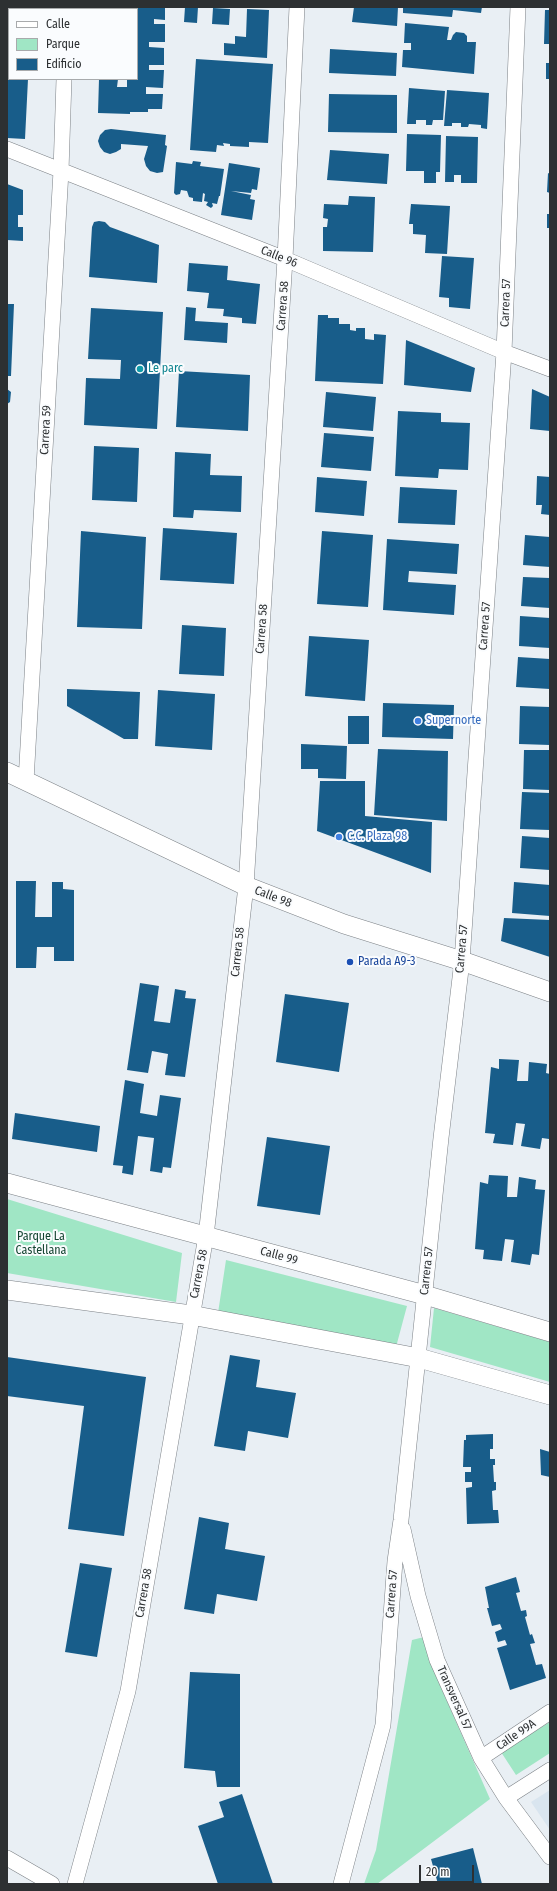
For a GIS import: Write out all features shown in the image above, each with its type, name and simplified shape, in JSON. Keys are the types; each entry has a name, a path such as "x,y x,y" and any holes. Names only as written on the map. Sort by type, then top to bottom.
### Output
{"street":[{"name":"Carrera 58","path":"75,1884 128,1691 206,1236 246,886 286,259 298,7"},
{"name":"Carrera 57","path":"341,1884 383,1725 395,1561 401,1520 403,1486 419,1358 441,1138 462,961 504,352 518,7"},
{"name":"Carrera 59","path":"26,781 61,171 64,80"},
{"name":"Calle 96","path":"7,149 286,259 504,352 550,369"},
{"name":"Calle 98","path":"7,772 246,886 344,924 462,961 550,992"},
{"name":"Calle 99","path":"7,1183 425,1295 550,1332"},
{"path":"7,1290 192,1315 419,1358 550,1395"},
{"name":"Transversal 57","path":"401,1520 418,1596 437,1660 481,1758 506,1798 550,1857"},
{"name":"Calle 99A","path":"481,1758 550,1712"},
{"path":"506,1798 550,1770"},
{"path":"7,1858 52,1884"}],"shaded area":[{"path":"550,1790 550,1830 531,1802"}],"green space":[{"name":"Parque La Castellana","path":"7,1199 182,1253 176,1302 7,1273"},
{"path":"226,1260 407,1306 396,1347 218,1313"},
{"path":"434,1308 550,1342 550,1382 430,1347"},
{"path":"424,1637 435,1674 490,1799 377,1884 364,1884 376,1850 412,1640"},
{"path":"550,1722 550,1753 516,1775 501,1752"}],"building":[{"path":"7,7 28,7 8,8 7,10"},
{"path":"165,7 165,20 154,19 154,24 165,24 165,42 149,42 149,47 164,48 164,65 149,65 149,70 164,70 163,88 146,87 146,94 163,94 162,109 148,109 148,112 130,112 130,114 98,113 99,80 118,80 117,87 127,87 127,80 138,80 138,8 125,8"},
{"path":"185,7 198,7 197,23 184,22"},
{"path":"354,7 398,7 397,26 352,22"},
{"path":"403,7 482,7 481,13 453,10 452,17 403,13"},
{"path":"213,8 230,9 229,25 212,24"},
{"path":"247,9 269,10 267,58 224,55 224,43 235,44 235,36 246,37"},
{"path":"545,10 550,10 550,44 544,44"},
{"path":"405,23 449,27 447,40 451,40 456,32 464,33 467,36 467,42 476,42 474,74 402,67 403,50 411,50 411,43 404,43"},
{"path":"7,38 8,38 8,67"},
{"path":"330,49 397,53 396,76 329,73"},
{"path":"196,59 273,64 268,143 249,142 249,147 230,146 230,144 223,143 224,146 217,145 216,152 190,150"},
{"path":"546,63 550,63 550,79 546,79"},
{"path":"8,76 8,80 28,80 25,139 7,138"},
{"path":"409,88 445,91 443,120 433,120 432,125 426,125 426,120 416,120 416,124 407,124"},
{"path":"447,90 489,93 487,129 481,128 481,125 469,124 468,127 461,127 461,123 452,123 452,126 444,126"},
{"path":"329,94 397,95 397,133 328,132"},
{"path":"111,129 166,135 165,145 167,146 163,172 157,173 150,171 146,166 144,159 148,146 121,144 121,149 116,152 110,154 104,152 98,141 100,135 105,130"},
{"path":"407,134 441,135 440,172 436,172 436,183 424,183 424,171 406,171"},
{"path":"446,136 478,137 477,183 461,183 461,175 454,175 454,182 445,182"},
{"path":"330,150 389,154 387,184 327,180"},
{"path":"193,161 201,162 200,166 224,169 220,196 217,204 212,203 213,206 211,208 206,205 208,202 204,201 205,194 203,193 202,202 193,201 193,198 189,197 187,191 181,190 180,194 176,195 174,193 176,162 192,164"},
{"path":"229,163 260,168 257,190 252,189 251,193 231,191 251,195 250,199 255,200 252,220 221,215"},
{"path":"548,173 550,174 550,193 547,192"},
{"path":"7,184 23,190 23,215 18,215 18,227 23,227 23,241 7,240"},
{"path":"349,196 375,197 373,252 323,251 323,227 327,227 328,219 323,218 324,204 348,205"},
{"path":"411,204 450,206 447,254 425,253 426,235 413,234 413,224 409,224"},
{"path":"547,214 550,214 550,228 547,228"},
{"path":"94,222 105,222 110,227 159,245 157,283 89,277 92,227"},
{"path":"442,256 474,258 470,309 449,307 449,298 439,297"},
{"path":"189,263 228,266 227,280 260,284 256,324 242,323 242,318 223,316 224,309 207,308 209,293 187,291"},
{"path":"7,304 14,304 11,376 7,376"},
{"path":"186,307 196,308 195,321 228,323 227,343 184,340"},
{"name":"Le parc","path":"91,308 163,312 157,429 84,425 86,378 120,379 121,360 88,359"},
{"path":"318,315 328,315 328,318 339,318 339,324 350,324 350,330 356,331 356,328 365,328 365,339 374,340 374,334 386,335 383,384 315,381"},
{"path":"406,340 475,368 471,392 404,385"},
{"path":"179,371 250,375 248,431 176,427"},
{"path":"7,389 11,392 10,402 7,404"},
{"path":"532,389 550,397 550,431 530,429"},
{"path":"326,392 376,397 373,431 323,427"},
{"path":"398,411 441,413 441,422 470,423 468,470 439,469 438,478 395,476"},
{"path":"324,433 374,437 371,471 321,467"},
{"path":"94,446 139,448 137,502 92,500"},
{"path":"175,452 211,454 210,475 242,476 241,512 194,510 193,518 173,517"},
{"path":"537,476 550,477 550,515 541,514 542,505 536,505"},
{"path":"317,477 367,481 364,516 315,512"},
{"path":"400,487 457,490 455,525 398,523"},
{"path":"163,528 237,533 234,584 160,580"},
{"path":"81,531 146,537 142,629 77,627"},
{"path":"322,531 373,535 368,607 317,604"},
{"path":"525,535 550,537 550,567 523,565"},
{"path":"387,539 459,544 457,574 409,571 408,582 456,585 454,615 383,610"},
{"path":"523,577 550,578 550,608 521,606"},
{"path":"520,616 550,618 550,648 519,646"},
{"path":"182,625 226,628 224,676 179,674"},
{"path":"309,636 369,640 365,701 305,696"},
{"path":"518,657 550,659 550,689 516,687"},
{"path":"67,689 140,692 138,739 124,739 67,706"},
{"path":"158,690 215,694 212,750 155,746"},
{"name":"Supernorte","path":"383,703 454,705 453,739 382,737"},
{"path":"520,706 550,707 550,745 519,744"},
{"path":"348,716 369,716 369,744 348,744"},
{"path":"301,744 347,746 346,779 318,778 318,769 301,769"},
{"path":"378,749 448,751 447,821 374,815"},
{"path":"524,750 550,750 550,790 523,789"},
{"path":"320,781 365,781 365,816 432,822 431,873 317,831"},
{"path":"522,792 550,793 550,830 520,829"},
{"path":"522,836 550,838 550,870 520,868"},
{"path":"16,881 36,881 35,917 52,917 52,882 63,882 63,889 74,890 74,961 54,961 54,947 37,947 36,968 16,968"},
{"path":"514,882 550,885 550,916 512,913"},
{"path":"504,918 550,920 550,957 501,941"},
{"path":"140,983 159,986 154,1021 170,1023 175,989 186,991 185,998 196,999 185,1077 165,1075 168,1054 152,1051 148,1073 127,1070"},
{"path":"285,994 349,1003 339,1072 276,1062"},
{"path":"499,1059 519,1060 517,1081 528,1081 529,1062 547,1064 546,1073 550,1074 550,1132 549,1139 542,1138 540,1149 521,1146 525,1124 516,1123 513,1145 493,1143 495,1134 485,1133 491,1067 499,1069"},
{"path":"125,1080 144,1084 140,1113 157,1116 160,1095 181,1098 171,1168 163,1167 162,1173 150,1171 154,1138 138,1136 133,1175 122,1173 123,1166 113,1165"},
{"path":"15,1113 100,1126 97,1152 12,1139"},
{"path":"267,1137 330,1146 320,1215 257,1206"},
{"path":"489,1175 508,1176 507,1197 517,1197 519,1177 536,1180 535,1189 545,1190 539,1255 532,1254 530,1265 511,1262 514,1240 505,1239 502,1261 483,1259 484,1250 475,1249 480,1182 488,1184"},
{"path":"230,1355 260,1360 256,1387 296,1393 288,1438 248,1431 245,1451 214,1446"},
{"path":"7,1357 146,1377 124,1536 68,1529 84,1406 7,1396"},
{"path":"493,1434 493,1449 490,1449 490,1459 495,1459 495,1465 493,1465 496,1490 492,1491 493,1510 498,1510 499,1523 467,1524 466,1488 472,1487 472,1482 465,1482 465,1472 471,1472 471,1467 463,1467 464,1440 466,1440 466,1435"},
{"path":"540,1449 550,1452 550,1477 541,1475"},
{"path":"199,1517 229,1523 225,1549 265,1556 257,1601 217,1594 214,1614 184,1609"},
{"path":"80,1563 112,1568 97,1657 65,1652"},
{"path":"516,1577 520,1592 516,1593 521,1611 526,1610 527,1616 525,1617 530,1635 532,1634 535,1643 530,1644 536,1665 542,1664 546,1678 510,1690 497,1648 507,1645 505,1640 498,1642 495,1632 502,1629 500,1624 492,1626 487,1608 489,1608 485,1587"},
{"path":"190,1672 240,1674 240,1787 217,1787 215,1771 184,1768"},
{"path":"242,1794 273,1884 218,1884 198,1826 224,1817 219,1802"},
{"path":"473,1848 482,1884 438,1884 431,1859"}],"place":[{"name":"Le parc","path":"140,369"},
{"name":"Supernorte","path":"418,721"},
{"name":"C.C. Plaza 98","path":"339,837"},
{"name":"Parada A9-3","path":"350,962"}]}
